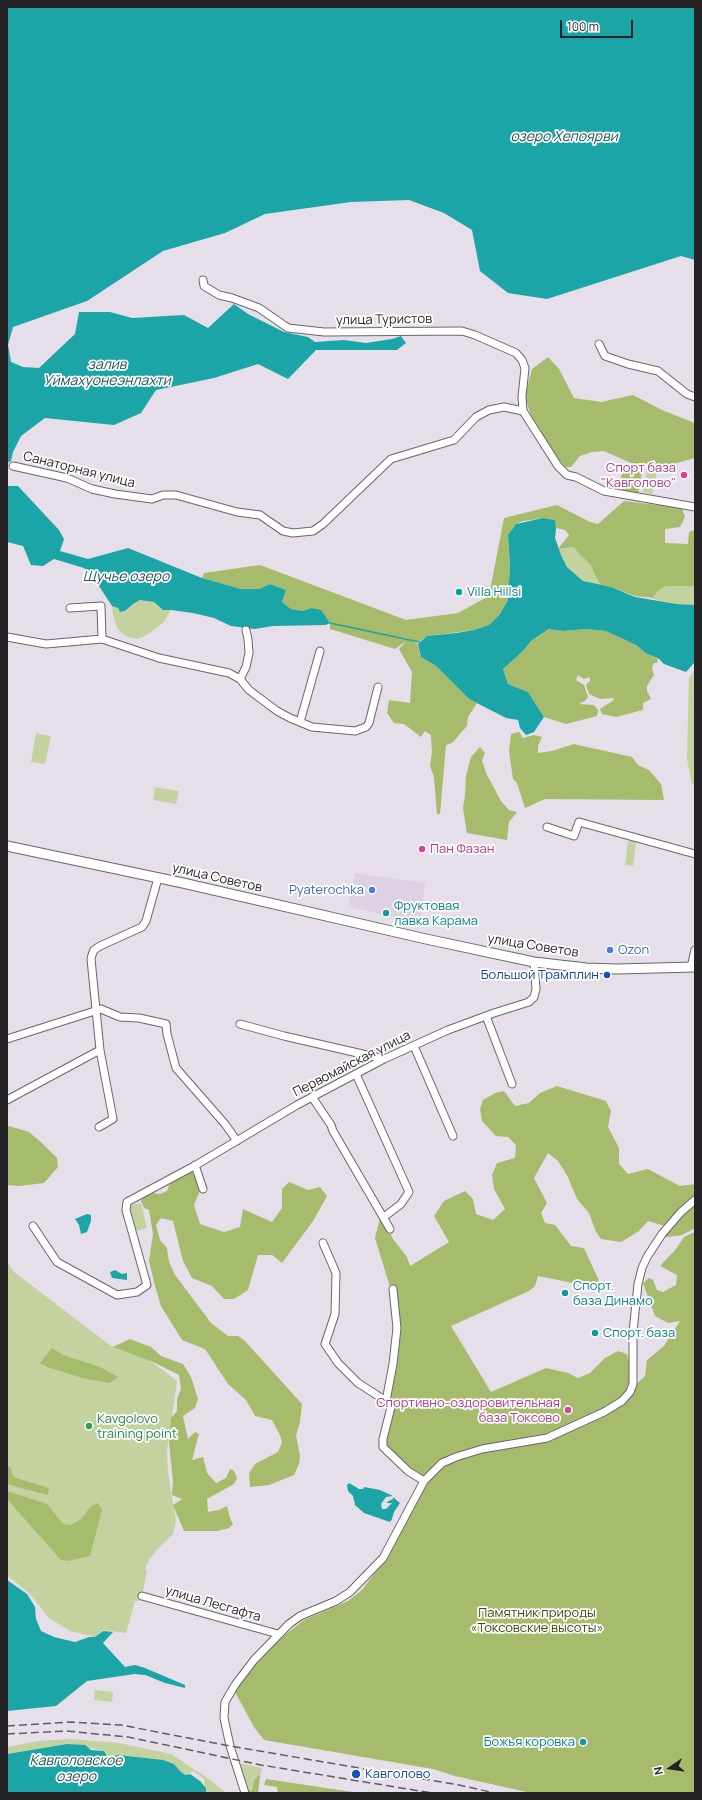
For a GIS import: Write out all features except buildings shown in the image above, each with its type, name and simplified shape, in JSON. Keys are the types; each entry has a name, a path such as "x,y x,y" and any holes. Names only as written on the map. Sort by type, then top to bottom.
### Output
{"main road":[{"name":"улица Советов","path":"7,846 158,878 534,962 612,969 693,967"}],"street":[{"name":"улица Туристов","path":"203,280 204,286 219,295 259,308 288,328 324,332 462,331 475,335 516,353 522,360 525,368 522,397 523,411"},
{"path":"599,344 606,356 628,364 658,371 686,394 695,397"},
{"name":"Санаторная улица","path":"13,466 62,477 92,489 115,494 152,499 163,495 176,495 237,512 260,515 283,531 293,533 313,531 323,524 391,459 454,440 476,418 489,410 504,407 523,411"},
{"path":"523,411 558,466 567,475 576,477 604,491 695,507"},
{"path":"70,608 102,606 102,638"},
{"path":"240,680 246,667 249,653 246,630"},
{"path":"7,637 46,644 102,638 159,658 216,669 229,673 240,680 267,705 290,718 312,727 355,731 363,729 369,723 378,687"},
{"path":"300,722 320,651"},
{"path":"547,827 574,836 579,822 695,854"},
{"name":"улица Советов","path":"99,1127 113,1119 100,1050 91,959 94,950 142,927 146,921 158,878"},
{"path":"693,967 695,950"},
{"name":"Первомайская улица","path":"33,1226 58,1262 117,1295 137,1292 146,1284 126,1210 127,1202 195,1165 312,1097 384,1059 486,1016 529,1002 534,997 536,989 534,962"},
{"path":"7,1039 101,1009 120,1017 139,1018 166,1024 167,1034 176,1068 237,1140"},
{"path":"486,1016 512,1084"},
{"path":"240,1024 284,1036 384,1059"},
{"path":"414,1046 453,1136"},
{"path":"7,1100 100,1050"},
{"path":"356,1074 409,1192 401,1204 384,1217"},
{"path":"312,1097 331,1125 333,1131 390,1229"},
{"path":"195,1165 203,1189"},
{"path":"245,1793 230,1746 224,1718 225,1702 234,1685 278,1634 300,1616 336,1602 383,1558 424,1481 442,1463 482,1449 547,1438 604,1412 622,1401 630,1392 633,1384 634,1332 638,1284 642,1268 647,1257 662,1234 681,1212 695,1200"},
{"path":"323,1243 336,1273 335,1314 326,1344 338,1363 358,1383 386,1401 391,1407 383,1439 383,1447 408,1471 424,1481"},
{"path":"386,1401 393,1364 397,1328 393,1288"},
{"name":"улица Лесгафта","path":"142,1596 278,1634"}],"shaded area":[{"path":"355,873 425,883 421,920 414,919 413,921 348,907"}],"green space":[{"path":"548,357 559,369 574,398 601,402 633,395 664,411 695,423 695,458 665,466 649,463 643,465 638,494 623,492 621,476 631,463 604,451 592,452 580,456 571,467 566,467 557,458 530,413 525,396 532,369"},
{"path":"648,466 658,468 652,494 643,492"},
{"path":"624,501 682,508 685,517 680,527 665,529 665,543 688,544 689,532 695,530 695,586 665,586 657,592 653,598 635,596 611,587 602,586 590,564 574,547 558,549 569,535 565,530 556,528 555,520 543,518 523,521 516,524 508,535 510,565 508,600 500,614 489,625 474,630 427,636 419,642 409,640 417,643 421,657 436,666 469,699 477,703 468,717 467,726 452,743 446,745 440,814 437,814 434,777 430,766 432,752 431,735 425,731 421,737 404,724 394,723 387,713 389,700 410,703 412,672 399,649 406,641 395,649 330,629 330,623 311,608 303,611 291,609 282,602 286,590 270,584 259,589 241,589 202,578 204,573 260,565 406,620 458,613 489,596 504,518 557,505 590,522 598,524"},
{"path":"574,547 590,564 602,586 583,581 567,567 558,549"},
{"path":"665,586 695,586 695,605 677,604 653,599 657,592"},
{"path":"140,600 154,602 163,610 171,610 164,622 150,633 138,639 128,637 118,630 113,615 112,606 118,608 120,612 126,611"},
{"path":"550,629 563,631 586,629 606,631 636,645 647,654 658,658 657,663 654,663 652,668 654,675 647,686 647,691 651,699 643,703 643,710 616,717 602,714 600,709 614,700 613,698 600,699 589,694 586,685 590,681 590,677 584,679 578,675 576,680 584,685 588,697 579,704 594,705 598,710 597,716 566,724 544,717 528,692 508,684 503,669 522,652 531,641"},
{"path":"695,670 695,784 692,785 687,759 689,678"},
{"path":"519,732 523,738 534,735 542,737 538,746 538,753 552,751 574,744 632,757 638,765 649,770 661,784 664,800 545,799 525,808 517,783 513,779 509,751 511,734"},
{"path":"36,733 51,736 45,764 31,762"},
{"path":"480,747 485,753 482,760 486,773 501,801 509,810 517,812 509,822 507,840 467,833 463,808 466,776 471,757"},
{"path":"155,787 179,791 176,804 153,800"},
{"path":"628,841 636,842 633,866 625,865"},
{"name":"Памятник природы «Токсовские высоты»","path":"557,1086 606,1101 611,1111 608,1127 619,1148 619,1164 628,1174 648,1169 680,1186 695,1184 695,1228 682,1235 660,1238 665,1226 648,1221 639,1231 621,1242 601,1239 596,1232 589,1213 577,1199 568,1177 558,1161 548,1153 534,1178 547,1203 541,1213 545,1223 555,1225 571,1246 584,1248 600,1283 588,1286 538,1276 535,1286 529,1291 451,1326 491,1392 546,1368 568,1373 578,1378 590,1373 605,1358 618,1351 627,1354 630,1365 629,1391 645,1376 647,1360 664,1346 680,1321 668,1323 655,1316 643,1283 649,1278 653,1280 657,1290 663,1292 676,1285 677,1275 660,1266 676,1249 684,1237 695,1232 695,1793 531,1793 455,1776 433,1769 264,1740 254,1727 235,1692 235,1688 276,1642 304,1620 348,1601 362,1590 386,1558 426,1482 385,1446 388,1424 395,1409 387,1400 395,1364 394,1288 390,1287 375,1238 381,1214 393,1239 407,1257 410,1266 449,1242 434,1216 444,1201 465,1191 473,1199 476,1214 493,1220 505,1209 494,1189 492,1175 497,1163 515,1158 516,1145 508,1137 496,1136 482,1121 480,1109 483,1100 495,1093 504,1091 515,1106 529,1103 540,1093"},
{"path":"9,1126 29,1132 57,1158 58,1167 44,1183 19,1186 7,1185 7,1128"},
{"path":"191,1172 199,1178 199,1193 194,1205 200,1224 224,1232 240,1227 243,1209 272,1222 282,1208 282,1189 289,1182 308,1190 320,1187 327,1196 313,1221 282,1263 272,1255 258,1255 248,1290 234,1299 224,1299 212,1286 192,1278 183,1261 173,1221 161,1218 156,1225 160,1240 167,1248 169,1262 175,1275 211,1323 228,1336 238,1336 245,1341 302,1404 300,1422 296,1435 300,1456 299,1464 294,1475 269,1485 250,1487 249,1473 255,1464 278,1452 282,1443 280,1435 272,1420 255,1416 246,1400 228,1384 205,1349 182,1340 161,1306 155,1286 149,1261 153,1234 149,1210 144,1208 141,1201 144,1197 153,1193 160,1194 167,1191 170,1183"},
{"path":"141,1203 147,1228 135,1231 129,1206"},
{"name":"Kavgolovo training point","path":"7,1262 14,1272 111,1346 149,1360 177,1381 167,1450 168,1473 176,1520 173,1534 156,1551 149,1560 145,1569 147,1571 141,1601 135,1601 126,1633 103,1630 95,1637 70,1631 49,1618 30,1594 7,1575"},
{"path":"130,1339 151,1347 161,1356 183,1364 191,1377 198,1399 195,1408 183,1416 188,1439 195,1432 199,1434 192,1460 203,1457 207,1473 216,1483 226,1478 230,1469 234,1471 237,1478 234,1484 207,1499 208,1512 219,1510 227,1506 233,1524 229,1528 217,1531 184,1531 173,1505 182,1499 172,1495 173,1481 169,1443 171,1418 177,1411 177,1399 181,1389 179,1375 153,1362 113,1347"},
{"path":"52,1348 63,1355 100,1367 118,1377 110,1383 82,1378 47,1367 40,1363"},
{"path":"7,1466 11,1468 12,1474 16,1478 49,1488 48,1495 7,1484"},
{"path":"7,1491 47,1504 63,1524 71,1525 81,1519 91,1506 98,1503 102,1510 90,1556 68,1561 61,1560 7,1499"},
{"path":"95,1690 113,1692 112,1702 94,1700"},
{"path":"71,1739 119,1743 171,1754 209,1779 226,1793 206,1793 204,1779 194,1771 185,1775 174,1764 117,1755 114,1757 107,1756 104,1751 67,1744 7,1754 7,1747 38,1741"},
{"path":"238,1763 262,1768 260,1776 256,1776 254,1780 252,1791 246,1791"},
{"path":"258,1775 260,1776 258,1793 247,1793 246,1791 252,1791 254,1780"},
{"path":"266,1779 359,1793 278,1793 277,1787 264,1785"}],"water":[{"name":"озеро Хепоярви","path":"7,7 695,7 695,260 681,256 547,299 508,293 480,271 472,230 444,213 409,200 351,202 265,214 225,233 163,251 87,301 13,327 8,345 11,362 23,367 39,368 75,334 79,312 110,312 132,318 184,315 208,328 234,304 248,314 284,332 308,337 315,342 344,340 366,343 401,336 406,343 397,350 316,350 288,379 258,364 214,378 156,390 141,413 114,425 45,418 21,436 13,452 11,461 7,463"},
{"name":"Щучье озеро","path":"7,486 18,486 59,530 64,539 60,551 88,559 128,548 202,578 241,589 259,589 270,584 286,590 282,602 291,609 303,611 311,608 321,610 330,623 326,625 273,626 255,629 231,626 214,618 193,613 163,610 154,602 140,600 125,611 120,612 118,608 112,606 97,583 84,568 54,559 43,566 31,565 23,546 7,542"},
{"path":"543,518 555,520 555,538 561,555 567,567 583,581 611,587 635,597 677,604 695,605 695,658 694,663 686,672 664,664 658,658 647,654 636,645 606,631 586,629 563,631 549,629 531,641 522,652 503,669 508,684 528,692 544,717 534,732 526,735 520,728 518,720 506,718 469,699 436,666 421,657 418,644 427,636 474,630 489,625 500,614 508,600 510,565 508,535 516,524"},
{"path":"87,1214 91,1215 91,1221 87,1232 81,1234 79,1225 75,1219"},
{"path":"115,1270 122,1274 127,1273 127,1280 112,1278 110,1272"},
{"path":"349,1483 359,1489 363,1489 364,1487 380,1490 393,1496 386,1497 381,1504 382,1509 386,1509 392,1503 387,1502 393,1499 393,1497 400,1503 390,1522 364,1513 355,1505 353,1496 348,1491 347,1485"},
{"path":"7,1580 27,1594 35,1607 36,1619 41,1631 54,1637 75,1642 89,1637 95,1637 103,1631 113,1632 103,1643 125,1667 135,1665 145,1668 185,1685 185,1688 165,1683 145,1675 135,1674 87,1681 56,1706 7,1711"},
{"name":"Кавголовское озеро","path":"67,1744 85,1745 91,1750 104,1751 107,1756 114,1757 117,1755 163,1760 174,1764 185,1775 190,1774 200,1781 206,1788 206,1793 7,1793 7,1754"}],"waterway":[{"path":"330,623 419,642"}],"railway":[{"path":"7,1726 71,1722 121,1725 230,1746 459,1785 495,1793"},
{"path":"7,1734 66,1731 128,1737 261,1765 432,1793"}],"place":[{"name":"Спорт база \"Кавголово\"","path":"684,475"},
{"name":"Villa Hillsi","path":"459,592"},
{"name":"Пан Фазан","path":"422,849"},
{"name":"Pyaterochka","path":"372,890"},
{"name":"Фруктовая лавка Карама","path":"386,913"},
{"name":"Ozon","path":"610,950"},
{"name":"Большой Трамплин","path":"607,975"},
{"name":"Спорт. база Динамо","path":"565,1293"},
{"name":"Спорт. база","path":"595,1333"},
{"name":"Спортивно-оздоровительная база Токсово","path":"568,1410"},
{"name":"Kavgolovo training point","path":"89,1426"},
{"name":"Божья коровка","path":"583,1742"},
{"name":"Кавголово","path":"356,1774"}],"water label":[{"name":"залив Уймахуонеэнлахти","path":"107,374"}]}
